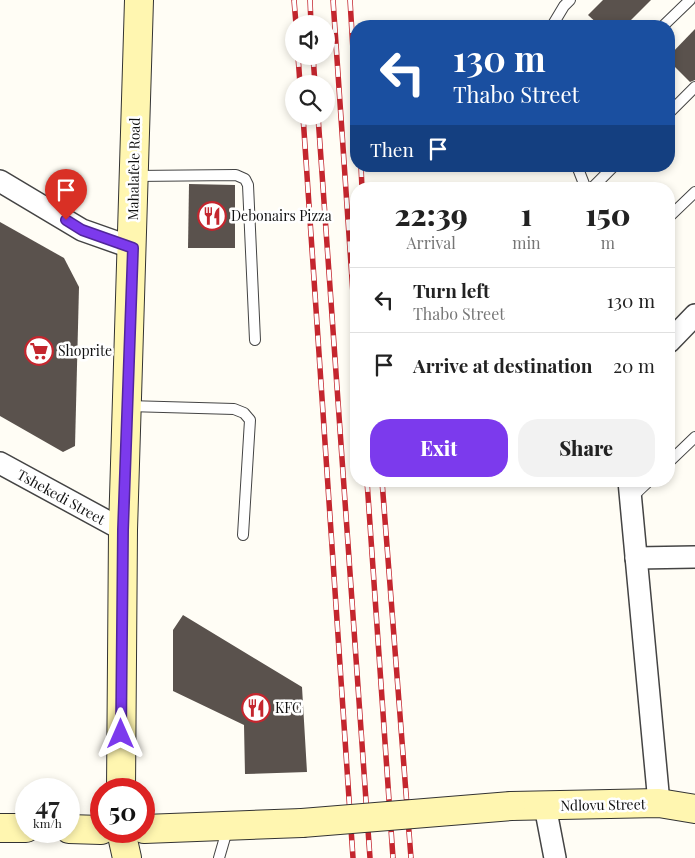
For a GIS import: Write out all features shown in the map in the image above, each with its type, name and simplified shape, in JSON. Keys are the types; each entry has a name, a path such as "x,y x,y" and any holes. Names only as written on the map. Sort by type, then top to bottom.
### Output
{"main road":[{"name":"Mahalafele Road","path":"121,778 123,530 139,0"},
{"name":"Ndlovu Street","path":"155,829 302,823 511,806 659,803 695,809"},
{"path":"0,828 15,828"},
{"path":"124,843 128,858"}],"street":[{"path":"0,181 82,230 133,248"},
{"path":"675,336 695,315"},
{"name":"Tshekedi Street","path":"0,463 123,530"},
{"path":"630,490 659,803"},
{"path":"636,558 695,557"},
{"path":"545,806 555,858"}],"lane":[{"path":"556,20 570,0"},
{"path":"669,20 690,0"},
{"path":"675,107 695,87"},
{"path":"598,182 608,172"},
{"path":"134,176 236,175 245,179 248,185 255,340"},
{"path":"675,211 695,192"},
{"path":"127,406 234,409 244,413 250,420 243,535"},
{"path":"675,456 695,437"},
{"path":"219,858 228,826"}],"building":[{"path":"603,0 651,0 631,20 593,20 588,15"},
{"path":"695,29 695,80 690,82 675,67 675,50"},
{"name":"Debonairs Pizza","path":"189,184 235,185 235,248 188,248"},
{"name":"Shoprite","path":"0,222 64,258 79,287 75,446 63,452 0,416"},
{"name":"KFC","path":"183,615 302,687 307,772 245,774 244,725 173,691 173,630"}],"railway":[{"path":"294,0 295,15"},
{"path":"310,0 311,15"},
{"path":"333,0 350,250"},
{"path":"350,0 351,20"},
{"path":"299,65 299,75"},
{"path":"314,65 314,75"},
{"path":"304,125 353,858"},
{"path":"319,125 370,858"},
{"path":"361,172 362,182"},
{"path":"367,487 393,858"},
{"path":"382,487 411,858"}],"place":[{"name":"Debonairs Pizza","path":"212,216"},
{"name":"Shoprite","path":"39,351"},
{"name":"KFC","path":"256,708"}],"route":[{"path":"66,220 82,230 133,248 123,530 121,734"}]}
